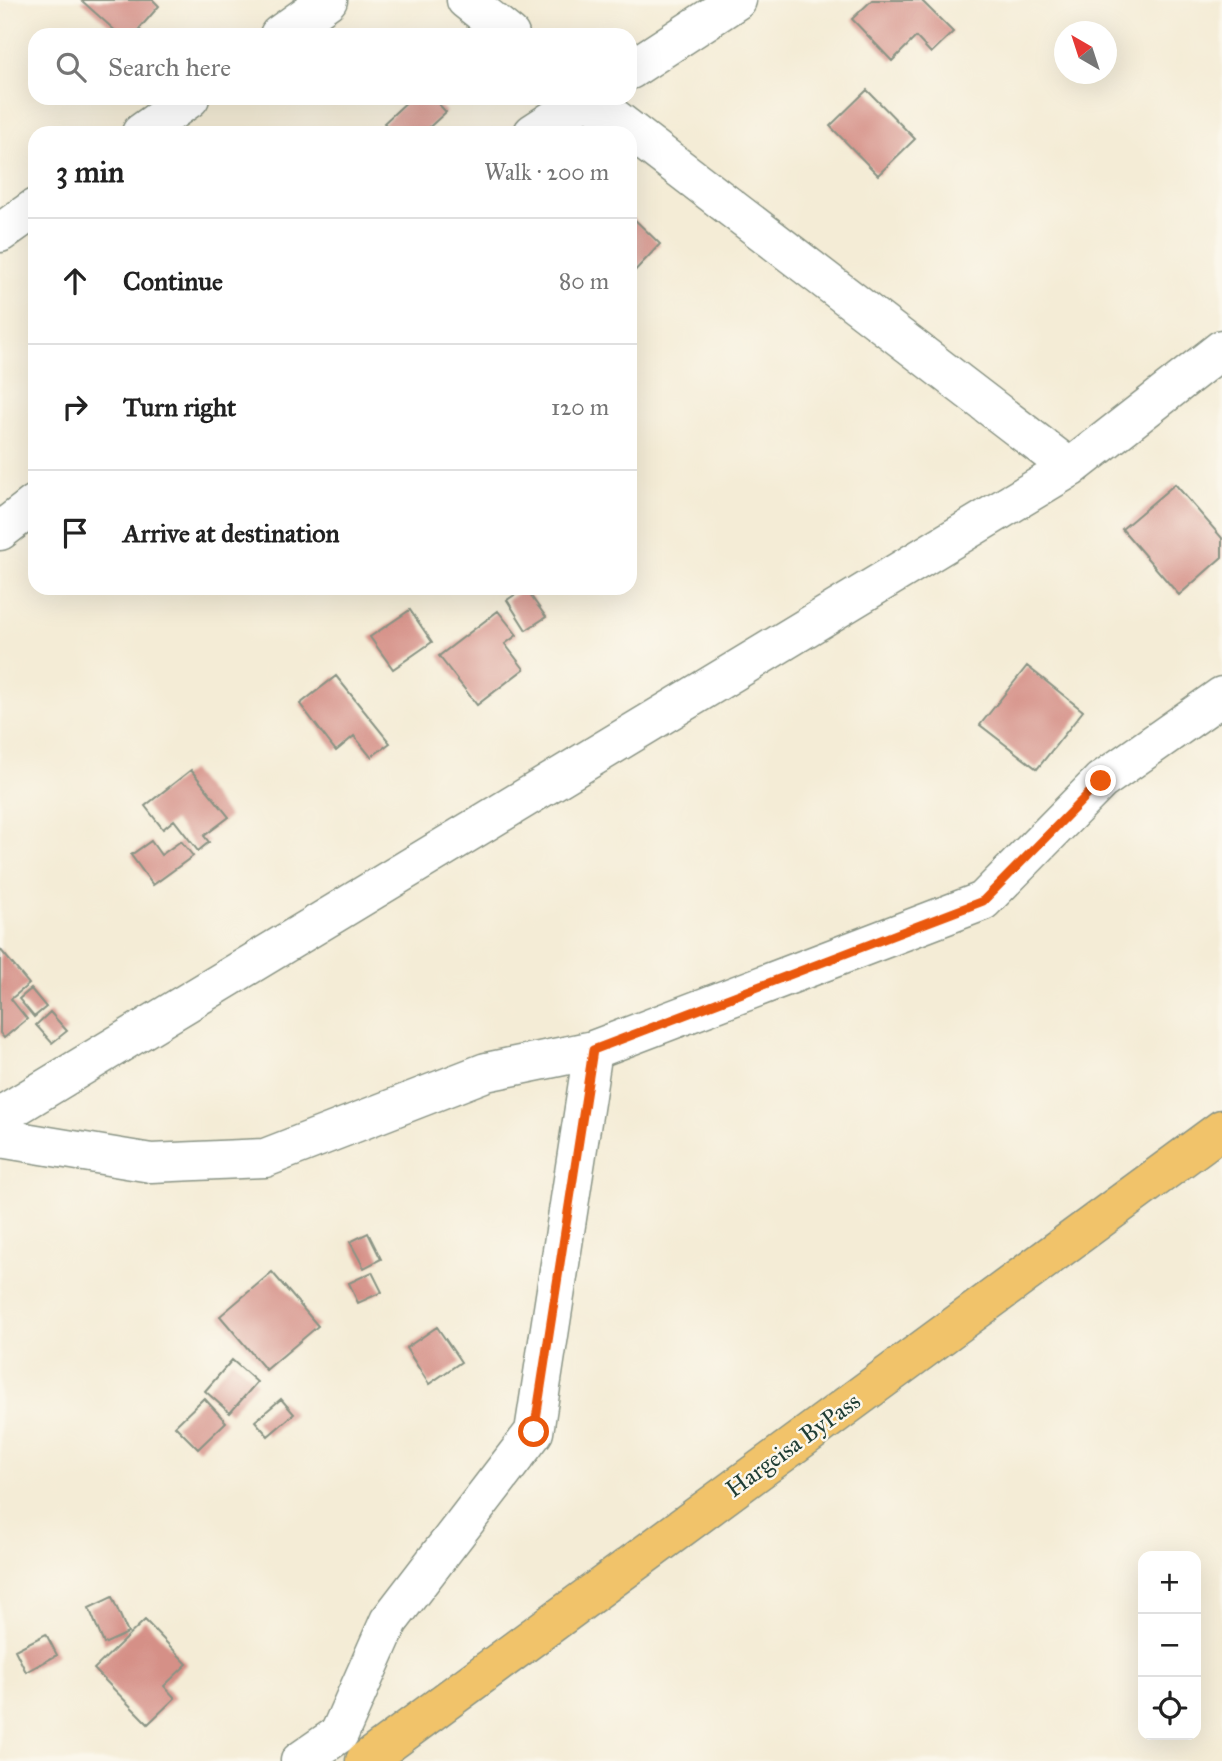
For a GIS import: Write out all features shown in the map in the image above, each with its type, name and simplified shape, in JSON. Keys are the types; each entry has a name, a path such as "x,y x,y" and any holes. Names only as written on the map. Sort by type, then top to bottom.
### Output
{"highway":[{"name":"Hargeisa ByPass","path":"365,1761 1222,1129"}],"street":[{"path":"289,28 328,0"},
{"path":"466,0 501,28"},
{"path":"637,65 737,0"},
{"path":"151,126 180,105"},
{"path":"544,126 576,105"},
{"path":"596,105 624,126"},
{"path":"637,136 1070,468"},
{"path":"0,233 28,213"},
{"path":"0,1116 1070,468 1222,349"},
{"path":"0,531 28,509"},
{"path":"0,1138 151,1163 265,1158 486,1072 593,1050 983,901 1101,781 1222,696"},
{"path":"300,1761 339,1734 389,1621 534,1432 593,1050"}],"building":[{"path":"81,0 153,0 159,6 140,28 112,28"},
{"path":"872,0 921,0 953,32 931,53 916,37 892,61 852,19"},
{"path":"867,90 915,139 878,175 830,126"},
{"path":"403,105 440,105 446,112 431,126 387,126 384,123"},
{"path":"637,222 660,244 637,269"},
{"path":"1175,484 1222,538 1222,557 1179,595 1122,529"},
{"path":"514,595 530,595 546,617 526,630 507,600"},
{"path":"410,610 432,642 393,669 370,637"},
{"path":"498,611 517,635 505,644 524,669 477,705 439,656"},
{"path":"1027,666 1083,711 1037,769 980,725"},
{"path":"336,676 390,743 371,757 354,736 336,751 300,704"},
{"path":"191,770 229,817 204,836 209,842 198,851 174,820 163,829 145,806"},
{"path":"151,841 161,855 181,841 193,856 153,885 131,855"},
{"path":"0,949 29,984 11,999 27,1019 4,1038 0,1033"},
{"path":"31,989 46,1007 34,1017 19,999"},
{"path":"50,1012 67,1031 52,1043 36,1025"},
{"path":"368,1233 381,1259 364,1268 350,1242"},
{"path":"272,1272 318,1326 266,1370 220,1316"},
{"path":"372,1272 382,1292 358,1303 349,1283"},
{"path":"437,1327 461,1362 429,1384 406,1348"},
{"path":"232,1360 257,1382 230,1413 205,1391"},
{"path":"204,1398 226,1422 198,1449 175,1426"},
{"path":"281,1399 294,1414 268,1436 255,1421"},
{"path":"112,1597 128,1633 104,1644 89,1608"},
{"path":"145,1620 187,1664 164,1686 175,1698 148,1724 94,1669"},
{"path":"46,1634 57,1655 26,1672 15,1650"}],"route":[{"path":"534,1432 593,1050 983,901 1101,781"}]}
